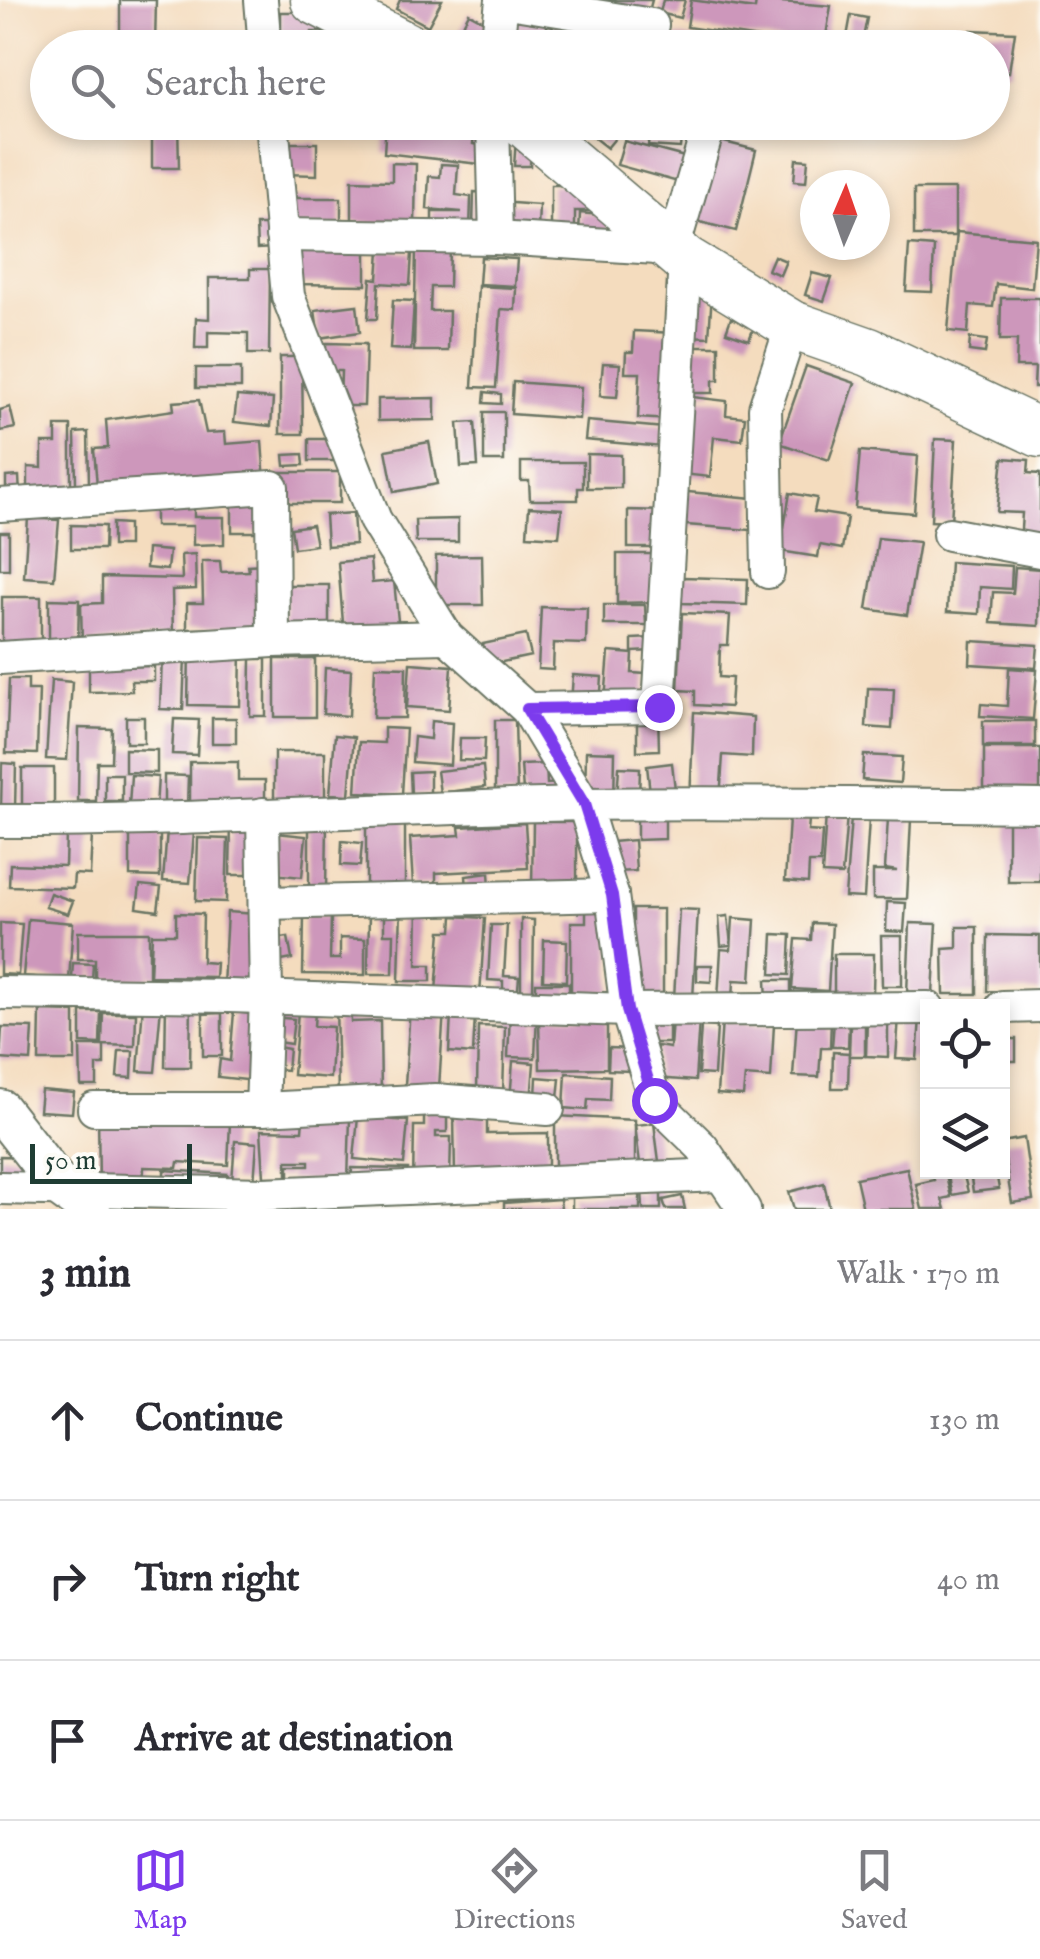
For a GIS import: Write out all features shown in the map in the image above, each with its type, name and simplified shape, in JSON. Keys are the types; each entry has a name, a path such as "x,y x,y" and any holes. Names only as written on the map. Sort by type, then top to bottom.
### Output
{"highway":[{"path":"315,0 374,30"},
{"path":"543,140 679,255 792,325 869,352 1040,434"}],"main road":[{"path":"0,1110 75,1198"}],"street":[{"path":"261,0 264,30"},
{"path":"500,30 502,0 652,26"},
{"path":"274,140 288,296 369,504 447,637 527,709 584,804 612,895 627,1010 654,1100 702,1147 744,1209"},
{"path":"493,140 496,238"},
{"path":"527,709 659,707 679,255 706,140"},
{"path":"282,235 496,238 679,255"},
{"path":"768,572 765,408 792,325"},
{"path":"0,505 272,487 274,641"},
{"path":"949,534 1040,551"},
{"path":"0,658 274,641 447,637"},
{"path":"0,821 180,821 264,814 584,804 1040,806"},
{"path":"262,1109 266,997 264,814"},
{"path":"266,903 612,895"},
{"path":"0,993 266,997 627,1010 920,1008"},
{"path":"1010,1007 1040,1006"},
{"path":"94,1109 262,1109 435,1100 548,1110"},
{"path":"0,1188 75,1198 264,1194 720,1174"}],"building":[{"path":"120,0 156,0 155,30 120,30"},
{"path":"400,0 442,0 428,26 396,9"},
{"path":"590,0 652,0 647,19"},
{"path":"663,0 685,0 680,18 660,13"},
{"path":"691,0 755,9 756,0 831,6 827,30 687,27"},
{"path":"514,5 550,15 546,30 509,25"},
{"path":"281,12 320,12 321,30 281,30"},
{"path":"469,13 493,26 491,30 460,30"},
{"path":"555,13 586,20 584,30 552,30"},
{"path":"851,15 867,18 865,30 848,30"},
{"path":"596,20 627,30 593,30"},
{"path":"1010,32 1015,32 1010,65"},
{"path":"152,140 178,140 179,168 152,168"},
{"path":"385,140 473,140 473,144 481,145 480,164 384,153"},
{"path":"516,140 531,140 530,166 514,166"},
{"path":"597,140 614,140 607,148"},
{"path":"649,140 681,140 680,148 648,146"},
{"path":"716,140 756,150 736,231 696,221"},
{"path":"624,141 692,159 685,184 617,165"},
{"path":"283,143 317,143 317,175 283,174"},
{"path":"796,159 808,160 807,170 800,170 800,182 794,181"},
{"path":"392,163 416,164 415,225 352,222 352,180 392,181"},
{"path":"441,164 458,165 456,195 471,197 470,230 432,230 432,212 462,212 427,209 429,176 440,177"},
{"path":"551,185 574,185 593,211 575,211 575,228 551,228"},
{"path":"914,189 955,189 955,236 914,236"},
{"path":"474,192 488,193 488,227 473,227"},
{"path":"286,198 341,198 341,227 286,227"},
{"path":"499,202 539,205 538,230 497,227"},
{"path":"580,213 609,216 608,235 579,233"},
{"path":"256,225 273,225 274,248 257,249"},
{"path":"957,232 1036,239 1032,288 996,284 993,307 970,305 968,333 948,331"},
{"path":"294,240 366,241 366,285 294,284"},
{"path":"909,245 934,247 932,292 906,291"},
{"path":"416,248 450,248 449,287 431,287 430,311 449,311 448,351 414,351"},
{"path":"380,250 412,253 410,285 379,283 377,319 368,319 371,278 378,279"},
{"path":"774,256 786,261 780,275 768,270"},
{"path":"481,257 517,259 515,286 479,284"},
{"path":"250,269 270,269 269,354 248,354 248,333 208,332 208,348 195,348 196,318 209,319 209,278 250,278"},
{"path":"812,273 832,278 824,301 805,295"},
{"path":"478,286 516,288 515,310 501,309 496,388 472,387"},
{"path":"688,290 712,292 709,337 685,336"},
{"path":"1001,298 1040,298 1040,387 1034,387 1035,367 1016,367 1017,340 1000,340"},
{"path":"393,300 414,301 411,350 390,349"},
{"path":"357,305 360,332 319,338 315,310"},
{"path":"731,318 754,327 749,340 726,332"},
{"path":"634,331 674,333 670,420 638,418 640,373 625,373 626,352 633,352"},
{"path":"970,338 987,340 985,353 969,351"},
{"path":"326,343 366,344 364,406 340,406 341,371 326,371"},
{"path":"689,346 719,346 719,380 713,380 713,393 688,393"},
{"path":"280,357 302,357 303,434 280,434"},
{"path":"603,363 620,364 617,397 600,396"},
{"path":"806,366 855,383 829,460 779,443"},
{"path":"196,368 241,368 241,388 196,388"},
{"path":"513,382 581,387 579,419 511,414"},
{"path":"485,392 501,394 501,404 484,403"},
{"path":"237,396 273,399 271,426 234,422"},
{"path":"684,396 727,401 726,415 745,417 742,440 714,437 710,477 681,474"},
{"path":"435,398 435,420 378,421 378,399"},
{"path":"199,400 206,433 225,432 226,444 262,441 265,483 97,486 94,449 108,448 106,420 174,410 173,402"},
{"path":"10,407 15,428 0,431 0,410"},
{"path":"484,412 504,412 504,461 484,461"},
{"path":"587,421 664,428 662,447 585,440"},
{"path":"475,422 478,466 461,467 458,423"},
{"path":"56,426 71,426 71,495 28,494 28,467 42,468 42,443 56,443"},
{"path":"88,432 89,484 76,484 75,433"},
{"path":"309,439 336,439 336,461 309,461"},
{"path":"935,439 956,440 951,522 931,521"},
{"path":"429,442 437,484 394,492 386,450"},
{"path":"860,451 918,456 914,513 855,508"},
{"path":"303,454 304,465 285,466 284,455"},
{"path":"587,454 621,455 621,488 587,488"},
{"path":"1003,458 1029,460 1028,473 1040,474 1040,547 1020,545 1022,513 997,512"},
{"path":"521,462 583,462 583,488 578,488 578,500 530,500 529,481 521,481"},
{"path":"278,472 340,472 340,503 278,503"},
{"path":"19,476 20,496 6,497 6,477"},
{"path":"677,491 753,498 750,530 674,524"},
{"path":"790,493 817,498 814,512 847,517 842,549 820,545 818,557 780,551"},
{"path":"232,500 265,501 264,532 232,532"},
{"path":"155,507 194,507 194,517 224,517 224,544 193,545 193,526 155,526"},
{"path":"529,507 562,509 559,537 527,535"},
{"path":"628,510 666,511 665,548 628,548"},
{"path":"353,513 355,544 327,546 325,515"},
{"path":"28,518 59,520 54,579 24,577"},
{"path":"458,519 458,542 416,542 415,520"},
{"path":"112,523 128,524 128,546 112,546"},
{"path":"71,525 105,526 104,549 71,549"},
{"path":"312,525 316,545 294,548 291,528"},
{"path":"0,532 9,532 9,569 0,569"},
{"path":"878,538 919,542 907,615 867,609"},
{"path":"147,549 169,551 167,570 146,568"},
{"path":"195,554 196,589 172,590 173,636 82,644 81,604 102,603 102,577 182,579 181,555"},
{"path":"617,554 660,554 660,602 617,603"},
{"path":"482,555 483,605 436,605 436,556"},
{"path":"370,559 372,583 394,581 399,631 344,635 338,562"},
{"path":"202,561 220,561 221,572 249,571 248,565 265,564 266,628 187,629 187,603 203,603"},
{"path":"950,562 1012,566 1011,589 980,587 979,614 947,612"},
{"path":"1015,567 1040,569 1039,626 991,623 993,592 1013,593"},
{"path":"682,577 748,579 747,605 681,603"},
{"path":"285,585 329,585 329,629 285,628"},
{"path":"2,597 41,597 41,652 2,651"},
{"path":"49,599 79,600 78,646 49,646"},
{"path":"604,605 645,605 646,625 604,625"},
{"path":"541,607 587,608 586,644 554,643 553,670 538,669"},
{"path":"682,613 730,615 728,645 720,645 719,677 732,678 730,707 695,705 695,691 678,690"},
{"path":"526,635 531,656 488,665 483,644"},
{"path":"652,638 653,651 632,652 632,639"},
{"path":"971,641 1038,645 1036,668 970,664"},
{"path":"189,648 241,648 240,706 188,705"},
{"path":"609,652 633,654 632,673 646,674 644,704 605,701"},
{"path":"162,656 185,657 183,710 160,709"},
{"path":"251,659 266,659 266,716 250,716"},
{"path":"275,659 315,659 315,717 275,717"},
{"path":"89,661 116,667 154,666 154,681 131,681 132,691 89,692"},
{"path":"410,663 452,666 449,710 407,707"},
{"path":"375,666 406,667 405,718 373,718"},
{"path":"325,668 351,670 349,716 323,714"},
{"path":"1009,668 1037,670 1033,719 980,716 981,704 1007,706"},
{"path":"573,675 602,677 600,705 571,703"},
{"path":"9,679 28,679 28,690 39,690 37,754 6,753"},
{"path":"51,680 72,682 67,760 46,759"},
{"path":"868,688 894,689 892,729 866,727"},
{"path":"637,711 658,711 659,750 637,751"},
{"path":"694,712 753,717 752,757 723,755 720,800 690,799"},
{"path":"126,717 144,717 144,743 126,743"},
{"path":"212,718 236,718 236,743 212,743"},
{"path":"174,719 199,720 197,755 172,754"},
{"path":"495,720 515,720 517,796 495,796"},
{"path":"431,721 452,723 450,765 412,762 414,737 430,739"},
{"path":"983,721 1035,721 1035,746 983,746"},
{"path":"79,728 112,729 111,762 97,762 96,801 78,801"},
{"path":"384,728 406,729 402,794 356,792 359,742 384,743"},
{"path":"335,735 354,737 349,795 330,794"},
{"path":"460,738 485,738 484,761 459,760"},
{"path":"984,748 1040,748 1040,789 984,789"},
{"path":"125,749 157,750 157,773 125,772"},
{"path":"586,751 615,752 614,803 585,803"},
{"path":"274,752 325,752 325,801 274,801"},
{"path":"864,755 902,757 900,783 862,780"},
{"path":"190,762 238,762 238,780 265,780 265,801 190,804"},
{"path":"2,763 16,764 15,809 1,809"},
{"path":"672,763 676,798 651,801 647,766"},
{"path":"546,764 547,784 562,783 563,801 524,804 521,765"},
{"path":"483,766 485,787 440,793 437,771"},
{"path":"619,767 640,768 639,799 617,798"},
{"path":"22,768 54,768 54,811 22,812"},
{"path":"430,771 430,794 411,794 410,772"},
{"path":"105,774 122,774 122,801 105,801"},
{"path":"131,775 158,777 156,808 129,806"},
{"path":"164,775 188,776 187,806 164,806"},
{"path":"1008,810 1040,810 1040,882 1008,882"},
{"path":"826,814 847,815 842,875 822,874"},
{"path":"637,815 665,816 665,839 637,840"},
{"path":"366,817 405,817 405,896 366,896"},
{"path":"851,817 869,819 864,898 845,897"},
{"path":"888,818 911,819 907,899 873,899 873,871 897,871 885,869"},
{"path":"789,819 809,820 808,831 822,832 820,863 809,863 808,883 785,881"},
{"path":"231,820 261,820 260,875 230,875"},
{"path":"533,822 577,822 577,889 532,889"},
{"path":"309,823 327,823 326,889 309,888"},
{"path":"525,823 528,868 436,873 436,884 413,885 410,838 460,835 459,827"},
{"path":"167,830 194,832 190,883 163,881"},
{"path":"130,833 160,833 160,877 130,876"},
{"path":"276,833 306,836 302,877 272,874"},
{"path":"66,834 92,835 90,875 74,874 73,888 9,886 10,864 65,866"},
{"path":"198,838 228,839 226,902 196,901"},
{"path":"634,840 636,871 614,872 612,842"},
{"path":"342,841 362,843 360,866 341,865"},
{"path":"489,873 490,886 467,888 466,876"},
{"path":"140,885 161,887 158,911 137,908"},
{"path":"50,893 73,901 68,914 45,907"},
{"path":"887,902 906,903 904,932 886,931"},
{"path":"401,906 418,906 417,965 431,965 431,981 399,981"},
{"path":"586,907 610,907 611,992 571,993 571,922 586,922"},
{"path":"633,909 663,909 663,998 633,998"},
{"path":"679,909 698,910 693,999 674,998"},
{"path":"369,910 384,910 384,934 394,934 393,974 368,974"},
{"path":"227,912 256,914 252,987 223,986"},
{"path":"176,913 203,914 202,962 216,963 215,977 150,976 152,934 176,934"},
{"path":"304,915 331,916 330,959 340,959 340,938 365,939 365,975 303,974"},
{"path":"453,916 485,918 480,995 436,991 441,931 452,931"},
{"path":"728,916 731,945 721,946 719,917"},
{"path":"733,918 755,920 751,981 734,980 733,1000 718,999 721,949 731,950"},
{"path":"28,919 73,923 69,980 23,976"},
{"path":"521,919 534,920 533,993 521,993"},
{"path":"0,923 22,924 18,975 0,974"},
{"path":"812,923 832,924 828,991 792,989 796,939 811,940"},
{"path":"910,923 937,924 933,994 907,993"},
{"path":"491,925 507,925 504,976 519,977 517,999 503,998 503,981 488,980"},
{"path":"957,927 977,927 977,994 944,994 943,949 957,948"},
{"path":"78,932 149,932 149,979 95,979 95,959 78,959"},
{"path":"773,934 791,935 789,975 771,974"},
{"path":"988,935 1040,936 1040,992 987,991"},
{"path":"881,936 902,936 902,986 882,986"},
{"path":"288,937 292,959 271,963 268,940"},
{"path":"544,940 567,941 566,981 543,980"},
{"path":"834,954 874,954 873,992 834,992"},
{"path":"73,963 93,964 92,979 72,978"},
{"path":"697,965 712,965 711,982 697,981"},
{"path":"766,980 791,980 791,1001 767,1001"},
{"path":"536,983 569,983 569,997 536,997"},
{"path":"166,1000 191,1001 190,1067 165,1067"},
{"path":"336,1003 350,1003 351,1022 380,1021 381,1096 338,1097"},
{"path":"143,1004 161,1006 155,1072 138,1071"},
{"path":"410,1007 444,1009 439,1088 405,1085"},
{"path":"40,1011 75,1012 75,1061 39,1061"},
{"path":"298,1011 315,1012 314,1026 333,1027 330,1078 293,1075"},
{"path":"81,1012 101,1012 100,1044 81,1043"},
{"path":"234,1012 261,1015 256,1081 218,1077 220,1059 230,1061"},
{"path":"103,1013 136,1013 135,1046 102,1045"},
{"path":"222,1013 222,1056 203,1056 203,1014"},
{"path":"510,1013 537,1014 535,1058 508,1057"},
{"path":"451,1014 475,1015 473,1054 449,1052"},
{"path":"899,1016 920,1017 917,1060 896,1059"},
{"path":"272,1017 294,1019 291,1044 270,1041"},
{"path":"539,1017 607,1017 607,1068 540,1069"},
{"path":"672,1018 699,1020 695,1081 655,1078 657,1046 670,1048"},
{"path":"797,1018 831,1020 830,1048 821,1048 819,1077 793,1076"},
{"path":"867,1018 888,1019 888,1057 866,1056"},
{"path":"650,1020 669,1020 669,1043 650,1043"},
{"path":"722,1020 774,1024 771,1078 745,1076 743,1096 717,1094"},
{"path":"834,1021 849,1022 848,1047 832,1047"},
{"path":"850,1025 865,1025 865,1056 849,1056"},
{"path":"478,1026 505,1027 503,1094 477,1093"},
{"path":"701,1026 717,1027 714,1075 698,1074"},
{"path":"2,1027 33,1028 31,1061 0,1059"},
{"path":"1010,1039 1016,1039 1016,1061 1010,1061"},
{"path":"80,1046 104,1046 104,1065 97,1065 97,1086 81,1086"},
{"path":"278,1047 289,1049 287,1070 276,1069"},
{"path":"609,1048 631,1049 630,1071 608,1070"},
{"path":"119,1051 133,1051 132,1078 117,1077"},
{"path":"833,1052 849,1053 848,1088 832,1088"},
{"path":"513,1061 534,1063 531,1102 510,1101"},
{"path":"566,1073 610,1076 609,1100 588,1099 587,1110 564,1108"},
{"path":"537,1077 560,1079 558,1098 536,1097"},
{"path":"41,1090 74,1093 72,1113 39,1111"},
{"path":"424,1109 447,1110 447,1132 436,1132 436,1137 451,1137 450,1181 413,1185 414,1126 424,1126"},
{"path":"98,1111 230,1122 228,1165 178,1162 177,1168 144,1167 143,1188 99,1186"},
{"path":"454,1114 487,1114 487,1134 548,1133 548,1176 455,1178"},
{"path":"555,1116 635,1120 635,1172 555,1171"},
{"path":"358,1117 408,1121 404,1164 354,1159"},
{"path":"303,1118 350,1118 348,1181 289,1180 289,1165 309,1165 309,1161 287,1161 287,1177 264,1177 261,1130 302,1131"},
{"path":"654,1123 660,1169 641,1171 635,1125"},
{"path":"1024,1138 1033,1200 1012,1203 1008,1179 1010,1141"},
{"path":"235,1141 257,1143 254,1183 232,1181"},
{"path":"0,1156 30,1157 30,1177 0,1177"},
{"path":"352,1168 408,1169 408,1185 351,1184"},
{"path":"907,1168 916,1209 863,1209 856,1178"},
{"path":"164,1170 228,1174 226,1192 164,1188"},
{"path":"947,1179 951,1197 942,1199 945,1209 922,1209 916,1184"},
{"path":"949,1179 965,1179 968,1192 952,1195"},
{"path":"971,1179 997,1179 999,1189 973,1192"},
{"path":"824,1183 830,1209 794,1209 789,1192"},
{"path":"642,1188 661,1188 661,1209 643,1209"},
{"path":"640,1194 640,1209 572,1209 572,1195"},
{"path":"682,1196 685,1209 666,1209 663,1200"},
{"path":"560,1199 561,1209 504,1209 504,1203"}],"route":[{"path":"654,1100 627,1010 612,895 584,804 527,709 659,707"}]}
